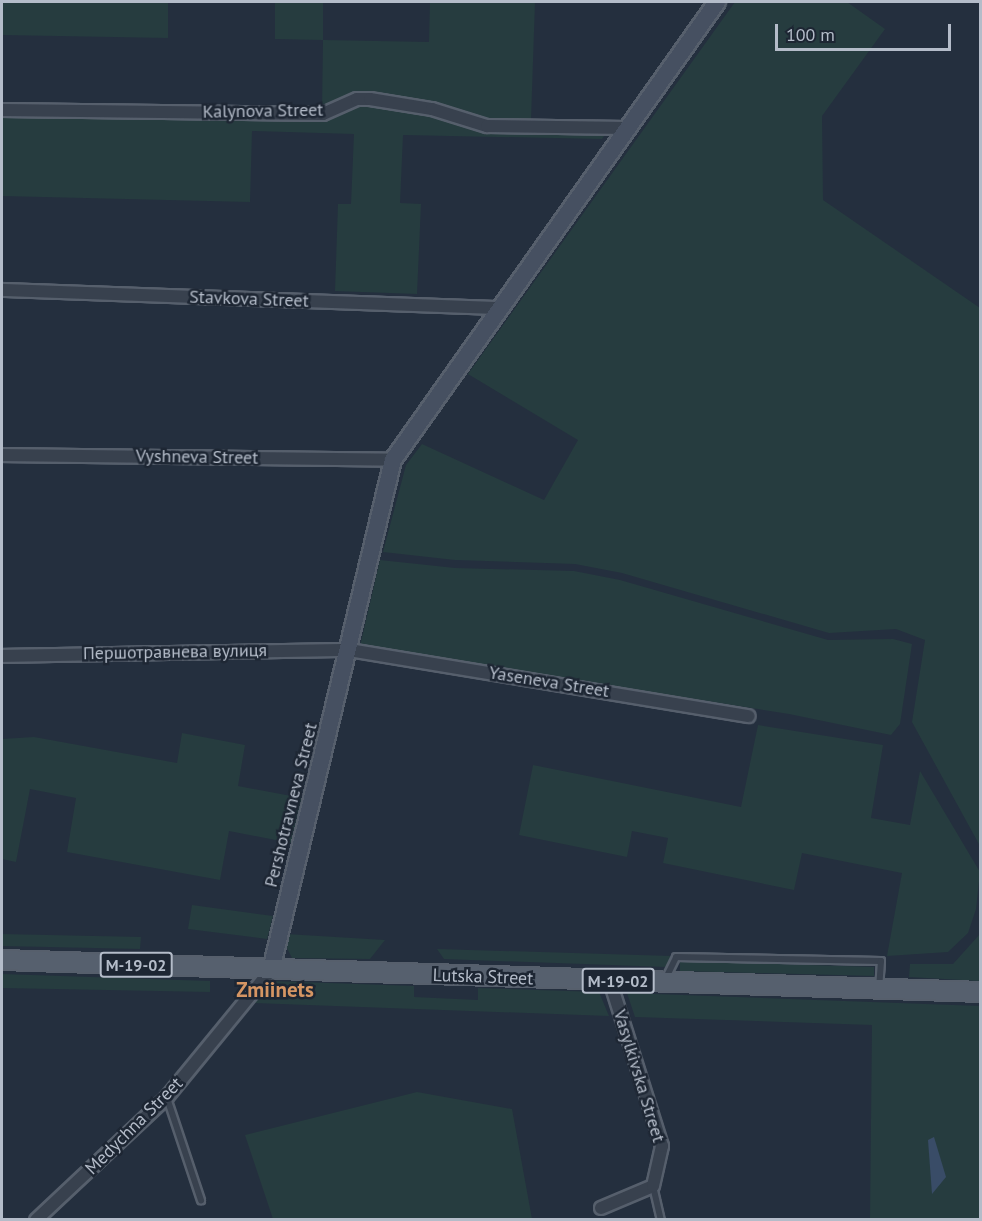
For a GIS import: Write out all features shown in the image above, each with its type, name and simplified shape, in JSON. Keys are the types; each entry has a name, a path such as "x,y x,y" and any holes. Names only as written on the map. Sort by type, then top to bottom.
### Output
{"main road":[{"name":"Lutska Street","path":"2,960 973,992"}],"street":[{"path":"393,460 497,308 717,2"},
{"name":"Kalynova Street","path":"2,110 323,114 357,99 370,99 432,109 487,126 627,128"},
{"name":"Stavkova Street","path":"2,290 497,308"},
{"name":"Vyshneva Street","path":"2,455 393,460"},
{"name":"Pershotravneva Street","path":"271,970 393,460"},
{"name":"Першотравнева вулиця","path":"2,656 349,650"},
{"name":"Yaseneva Street","path":"349,650 749,716"},
{"name":"Medychna Street","path":"36,1220 167,1097 271,970"},
{"name":"Vasylkivska Street","path":"609,981 662,1146 653,1186"},
{"path":"601,1208 653,1186"}],"lane":[{"path":"665,981 676,957 881,961 879,988"},
{"path":"167,1097 201,1200"},
{"path":"653,1186 660,1220"}],"green space":[{"path":"2,2 168,2 168,38 2,35"},
{"path":"275,2 323,2 323,40 275,39"},
{"path":"430,2 535,2 531,120 488,121 371,94 322,109 323,40 429,42"},
{"path":"735,2 847,2 885,29 822,116 823,200 980,308 980,846 912,722 925,640 896,629 829,633 622,573 575,564 455,560 383,552 406,465 422,444 544,500 578,440 468,374"},
{"path":"358,103 431,113 486,130 607,132 602,139 403,135 400,203 421,204 417,294 335,291 338,204 351,204 354,134 252,131 250,202 2,196 2,114 324,118"},
{"path":"380,560 455,568 574,571 620,580 828,640 893,639 912,644 900,724 891,735 789,714 360,646"},
{"path":"758,725 883,745 871,818 910,825 920,771 980,872 976,909 968,933 948,952 887,956 902,873 802,853 794,890 663,863 668,838 632,831 627,857 519,835 533,765 741,807"},
{"path":"182,733 245,745 238,786 302,798 291,843 229,831 220,880 67,852 76,798 30,789 16,862 2,859 2,739 34,737 177,763"},
{"path":"192,905 273,916 267,939 188,929"},
{"path":"2,934 141,937 140,949 2,946"},
{"path":"286,934 385,940 370,959 292,958 285,944"},
{"path":"980,934 980,981 909,977 910,964 953,964"},
{"path":"437,949 672,956 666,967 444,959"},
{"path":"680,961 874,967 874,976 680,971"},
{"path":"2,974 210,981 210,992 2,988"},
{"path":"271,981 414,986 414,997 478,1000 478,988 599,992 609,1016 253,1003"},
{"path":"627,993 980,1006 980,1219 870,1219 872,1025 635,1017"},
{"path":"417,1092 512,1109 532,1219 273,1219 245,1135"}],"water":[{"path":"934,1137 946,1177 932,1194 928,1140"}],"district":[{"name":"Zmiinets","path":"275,990"}]}
